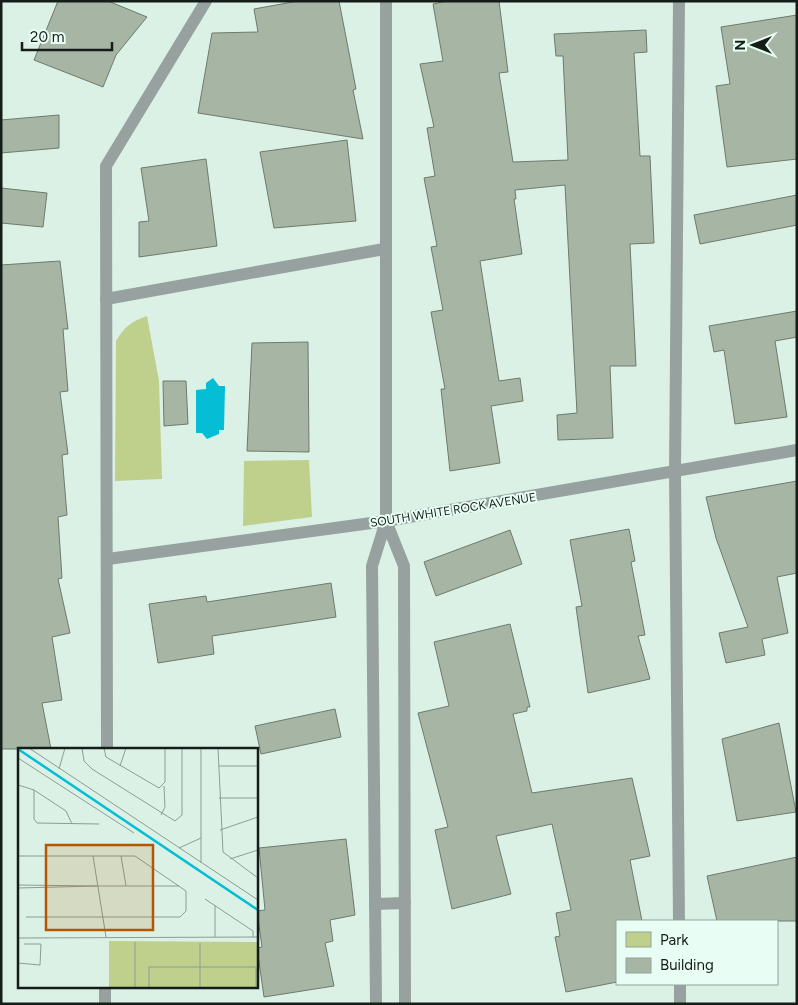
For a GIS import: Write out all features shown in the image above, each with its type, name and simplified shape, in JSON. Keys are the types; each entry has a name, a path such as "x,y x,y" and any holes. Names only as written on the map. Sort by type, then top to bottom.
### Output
{"lane":[{"path":"107,748 106,166 206,1"},
{"path":"376,1004 372,566 386,521 384,249 386,1"},
{"path":"679,1 674,472 679,920"},
{"path":"106,299 384,249"},
{"name":"SOUTH WHITE ROCK AVENUE","path":"108,559 386,521 797,450"},
{"path":"386,521 404,566 405,1004"},
{"path":"375,904 405,903"},
{"path":"680,985 680,1004"},
{"path":"105,988 105,1004"}],"green space":[{"path":"147,316 159,381 162,479 115,481 116,341 129,325"},
{"path":"309,460 312,517 243,526 244,461"}],"water":[{"path":"213,378 219,386 225,386 224,430 219,430 219,434 207,439 202,433 196,433 196,390 206,389 206,383"}],"building":[{"path":"58,1 108,1 147,17 116,55 103,87 34,60"},
{"path":"298,1 339,1 356,89 353,90 363,139 198,113 212,33 258,32 254,9"},
{"path":"447,1 499,1 508,72 499,73 513,162 568,160 563,56 556,56 554,34 646,30 647,52 634,53 640,156 650,156 654,243 630,244 636,366 610,366 613,438 558,440 557,415 577,413 565,185 515,190 516,199 514,199 522,254 480,261 499,381 520,378 523,401 491,406 500,463 450,471 441,389 445,389 431,312 443,310 431,247 437,246 424,178 435,176 427,128 434,127 420,64 443,61 433,4"},
{"path":"797,15 797,159 727,167 716,86 730,84 721,27"},
{"path":"59,115 59,148 1,153 1,120"},
{"path":"347,140 356,221 274,228 260,152"},
{"path":"206,159 217,246 139,257 139,222 149,221 141,168"},
{"path":"1,188 47,193 43,227 1,223"},
{"path":"797,195 797,225 700,244 694,215"},
{"path":"60,261 68,329 63,329 68,391 60,392 68,454 62,455 67,515 58,517 62,578 58,579 70,633 52,637 62,700 42,703 51,748 1,749 1,265"},
{"path":"797,311 797,337 775,341 787,417 735,424 724,350 714,352 709,326"},
{"path":"308,342 309,452 247,451 252,343"},
{"path":"163,381 186,381 188,424 164,426"},
{"path":"797,481 797,573 777,577 788,633 762,639 765,655 726,663 719,633 748,627 716,538 706,497"},
{"path":"629,529 635,561 631,562 645,635 638,636 650,679 588,693 576,607 582,606 570,540"},
{"path":"510,530 522,564 436,596 424,562"},
{"path":"331,583 336,617 212,636 214,654 158,663 149,604 206,596 207,602"},
{"path":"510,624 530,707 527,707 527,711 513,714 532,793 632,778 650,856 630,860 642,920 616,920 616,982 566,992 555,937 560,936 556,913 571,910 552,824 496,836 511,894 452,909 435,830 448,827 418,713 449,706 434,642"},
{"path":"335,709 341,737 261,754 255,726"},
{"path":"779,723 796,812 737,821 722,739"},
{"path":"346,839 355,915 330,920 333,941 325,943 334,986 264,997 258,955 258,948 262,947 258,911 265,910 259,848"},
{"path":"797,857 797,921 717,920 707,876"}]}
